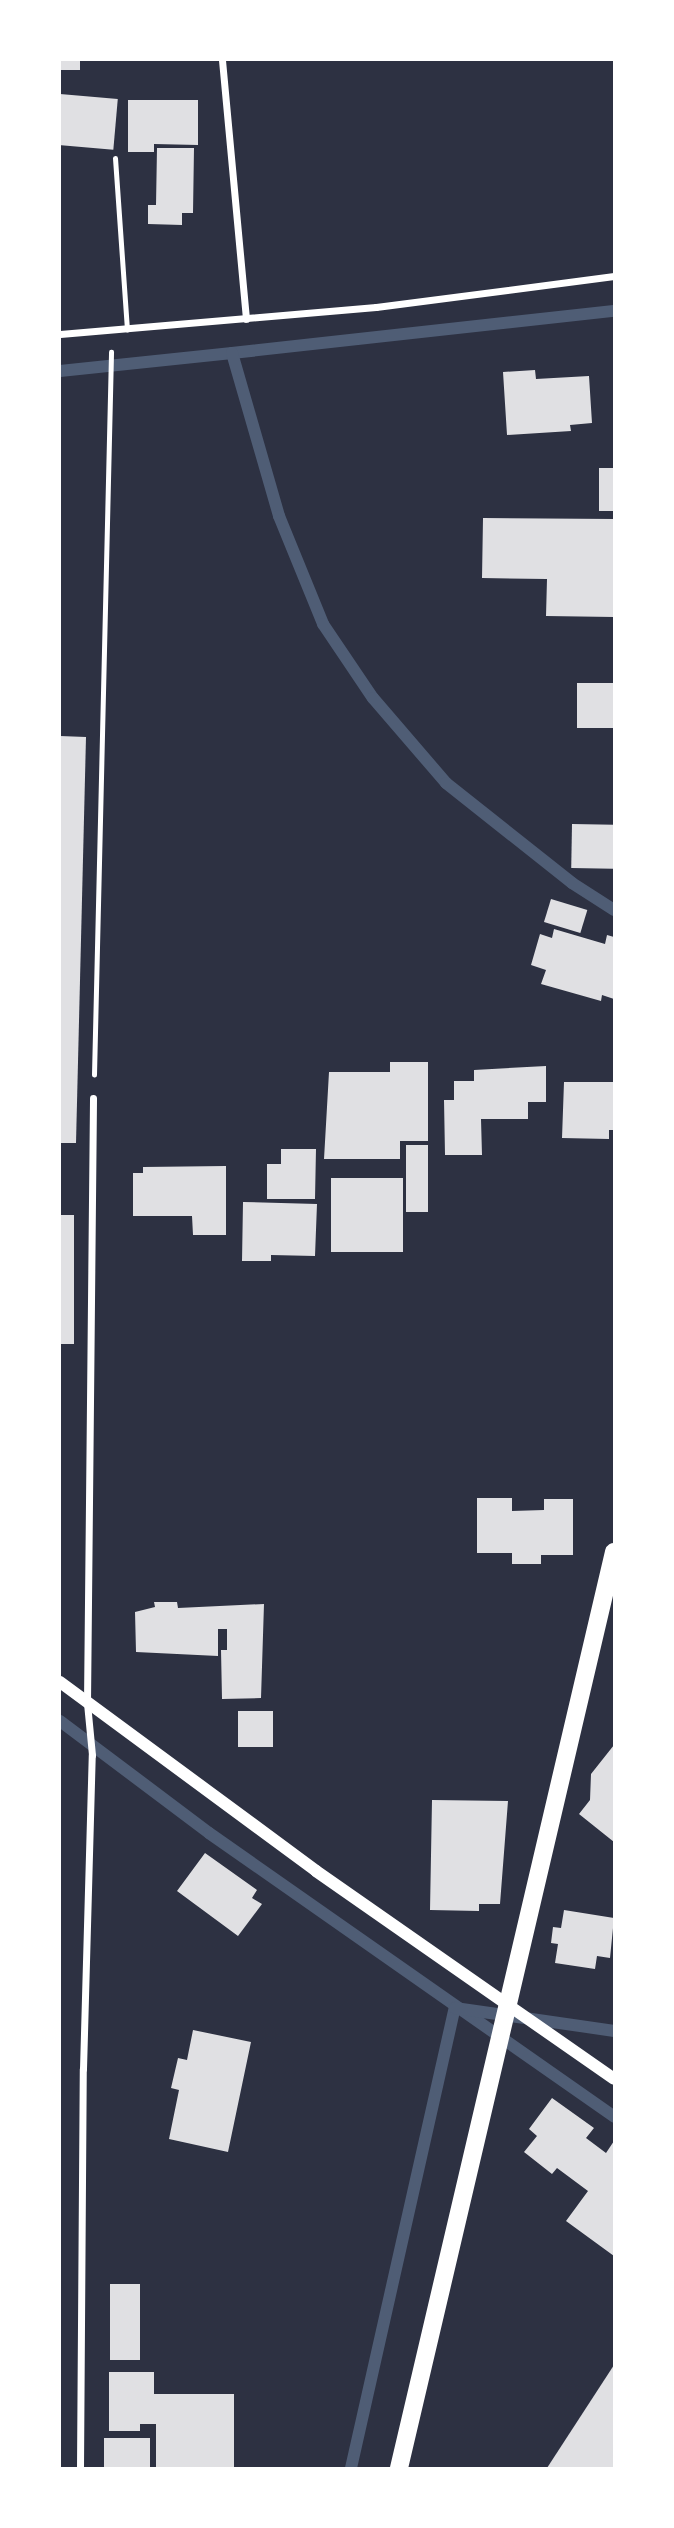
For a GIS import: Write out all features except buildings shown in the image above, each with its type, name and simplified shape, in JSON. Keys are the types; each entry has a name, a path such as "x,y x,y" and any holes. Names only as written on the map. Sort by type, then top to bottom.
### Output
{"main road":[{"path":"399,2469 614,1552"}],"street":[{"path":"222,60 246,319"},
{"path":"60,334 246,319 614,276"},
{"path":"80,2469 92,1755 87,1703 93,1098"},
{"path":"60,1682 614,2079"}],"lane":[{"path":"115,158 127,330"}],"path":[{"path":"93,1098 112,331"}],"waterway":[{"path":"232,353 614,311"},
{"path":"60,371 232,353 279,516 323,624 373,698 446,783 572,883 614,910"},
{"path":"60,1721 209,1833 614,2117"},
{"path":"351,2468 455,2008 614,2031"}]}
